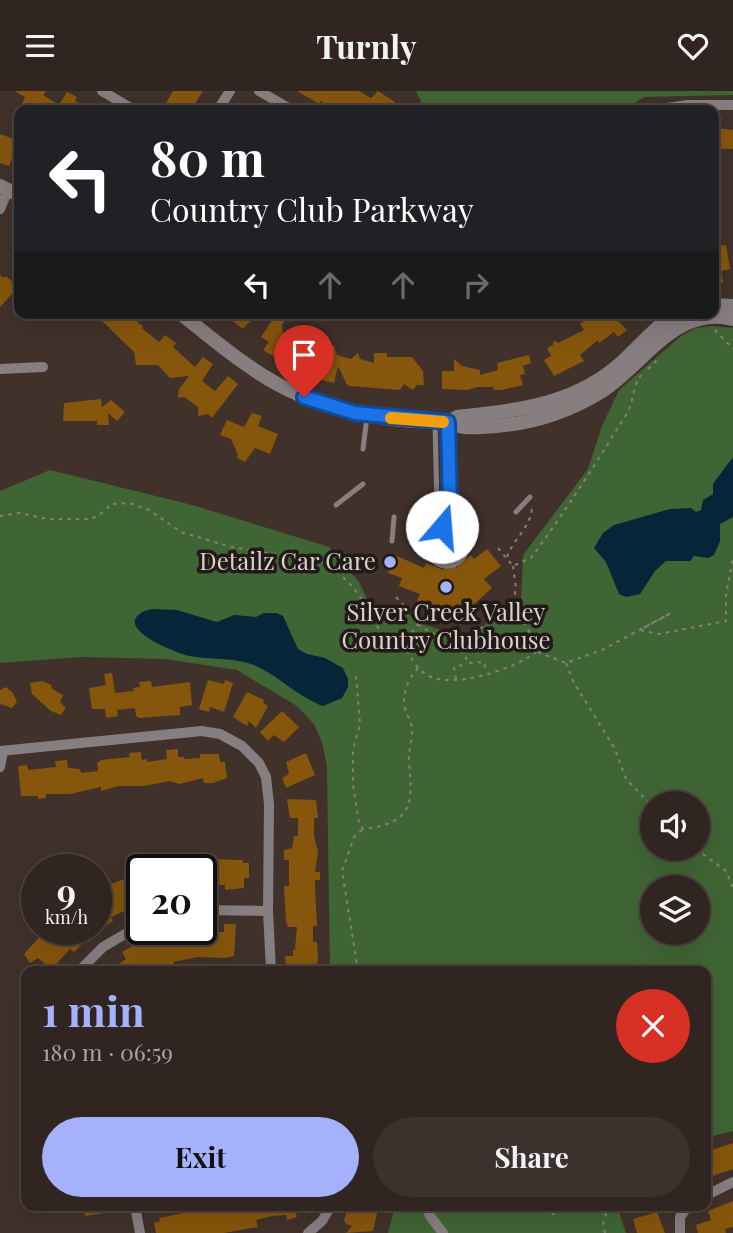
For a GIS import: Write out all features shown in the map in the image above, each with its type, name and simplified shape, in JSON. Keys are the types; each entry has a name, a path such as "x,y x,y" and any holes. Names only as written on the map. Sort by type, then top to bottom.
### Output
{"street":[{"path":"102,91 126,105"},
{"path":"259,91 283,105"},
{"path":"0,209 9,190"},
{"path":"188,319 272,381 311,400 368,415 442,422 460,427 495,426 583,401 629,370 674,319"},
{"path":"654,345 687,323 703,319"},
{"path":"0,369 43,367"},
{"path":"0,767 1,752 202,731 236,742 259,762 268,786 271,966"},
{"path":"217,910 268,911"},
{"path":"84,966 112,940 126,933"},
{"path":"711,1193 733,1182"},
{"path":"136,1211 140,1233"},
{"path":"308,1233 322,1221 328,1211"},
{"path":"428,1211 443,1233"},
{"path":"680,1233 682,1211"}],"lane":[{"path":"363,449 368,415"},
{"path":"442,422 437,507 445,512"},
{"path":"442,422 450,489 450,506 445,512 447,526"},
{"path":"335,505 363,484"},
{"path":"437,488 450,489"},
{"path":"516,512 529,499"},
{"path":"393,541 394,517"},
{"path":"447,526 462,533 467,550 461,561 444,566 430,556 427,544 432,533 447,526"}],"path":[{"path":"709,329 720,332 733,349"},
{"path":"513,566 531,558 606,449 631,406 634,389 654,345"},
{"path":"508,557 513,543 531,515 529,499"},
{"path":"0,516 19,513 48,519 89,519 98,516 112,504 129,503 149,510 181,532 253,552 278,552 321,561 331,566 353,588 379,632 404,645 418,668 436,680 456,680 486,674 521,662 537,652"},
{"path":"498,548 513,566 516,588 513,604 535,641 537,652"},
{"path":"537,652 566,663 602,650 669,614 640,631 659,634 726,621 726,595 733,558"},
{"path":"396,597 416,618 418,624 435,633 463,639 479,632 513,604"},
{"path":"404,645 418,624"},
{"path":"463,639 467,663"},
{"path":"456,680 454,667 467,663 484,662 486,674"},
{"path":"566,663 567,670 615,750 626,779 640,794"},
{"path":"357,966 342,871 354,837 363,829 392,824 411,804 413,786 409,751 412,730 405,697 408,681 418,668"},
{"path":"356,676 360,724 353,750 353,784 359,823 363,829"},
{"path":"710,859 726,871 733,888"},
{"path":"605,1233 603,1224 607,1211"}],"green space":[{"path":"416,91 733,91 733,95 644,97 631,105 423,105"},
{"path":"695,328 733,328 733,1131 711,1136 711,966 330,966 327,766 322,742 314,724 297,706 237,670 166,659 80,657 0,663 0,491 50,470 192,505 329,547 359,582 369,603 399,608 425,625 464,637 521,604 523,555 588,469 602,426 619,390 681,336"},
{"path":"394,1211 619,1211 626,1233 388,1233"}],"water":[{"path":"733,457 733,517 720,524 720,541 714,555 708,558 694,556 690,561 666,561 655,571 640,594 626,597 619,594 606,562 594,548 603,533 614,525 670,509 691,508 696,512 701,510 703,500 713,494 713,484"},
{"path":"153,609 177,610 217,622 234,615 256,617 264,613 277,613 283,616 298,649 325,658 343,668 348,687 342,698 323,706 254,665 190,656 175,651 156,643 136,626 138,615"}],"building":[{"path":"14,91 46,91 43,95 59,105 24,105 22,104 25,97"},
{"path":"173,91 203,91 194,105 166,103"},
{"path":"297,91 359,91 371,98 378,91 395,102 393,105 326,105 320,101 319,104"},
{"path":"67,92 77,97 75,101 82,105 59,105"},
{"path":"719,129 733,130 733,149 719,149"},
{"path":"0,134 14,137 14,158 9,166 0,163"},
{"path":"726,245 730,269 721,271 723,282 719,283 719,246"},
{"path":"0,275 4,278 6,276 14,283 14,291 0,307"},
{"path":"100,319 139,319 137,322 142,328 159,342 165,335 176,343 173,347 195,367 203,357 213,364 202,381 215,391 228,376 238,384 212,418 208,414 198,416 198,407 184,397 178,398 179,389 189,376 170,378 158,365 136,365 134,352"},
{"path":"230,319 252,319 243,329"},
{"path":"273,319 286,319 282,325 283,332 293,338 300,329 311,337 292,362 276,351 273,356 263,350 269,342 261,337"},
{"path":"586,319 616,319 627,330 618,337 614,332 599,343 598,340 580,355 584,361 554,376 544,360 551,356 547,348 553,345 554,340 558,343 584,330 580,324"},
{"path":"334,345 337,355 351,359 358,353 360,359 374,363 374,353 387,353 387,357 412,357 423,371 424,385 417,385 413,390 404,384 400,390 350,386 338,366 334,383 322,380 325,369 316,367 321,346 328,348"},
{"path":"529,355 531,363 523,366 525,374 520,375 523,385 502,390 494,390 493,387 442,389 442,371 454,371 454,359 462,366 480,370 480,375 498,370 497,363"},
{"path":"101,399 102,407 111,400 125,412 117,421 108,413 109,425 97,425 97,421 63,421 64,403"},
{"path":"252,413 262,416 258,426 278,434 270,454 255,448 245,462 237,458 231,439 220,435 227,420 244,427"},
{"name":"Silver Creek Valley Country Clubhouse","path":"452,543 456,568 471,555 474,559 487,549 501,566 484,579 492,588 473,605 477,609 460,625 439,616 441,611 417,601 420,594 399,586 402,578 388,573 389,570 383,567 384,556 397,556 424,568 426,563 444,570 440,545"},
{"path":"112,673 115,693 134,691 133,688 140,687 139,682 151,681 152,687 190,682 192,705 180,707 180,715 139,718 135,708 117,710 118,716 106,718 105,709 92,709 89,688 106,685 104,674"},
{"path":"208,680 233,683 224,712 210,707 209,712 199,709"},
{"path":"42,681 63,695 60,702 66,708 61,715 51,711 32,694 30,683"},
{"path":"6,687 17,702 12,708 0,704 0,690"},
{"path":"247,692 264,700 263,703 268,706 256,728 249,721 247,726 233,717"},
{"path":"282,711 299,727 284,742 274,735 268,741 260,732"},
{"path":"178,749 178,757 184,759 200,758 200,754 219,754 220,762 225,762 227,778 213,783 204,783 203,778 179,784 170,781 144,786 119,786 101,791 101,787 70,794 46,794 46,798 38,799 38,796 21,796 18,766 27,765 28,770 56,767 55,761 67,760 68,768 80,769 81,773 98,771 97,763 101,760 130,757 129,753 141,752 142,760 147,759 147,762 167,759 166,750"},
{"path":"306,753 315,775 286,788 282,778 289,774 286,762"},
{"path":"287,799 316,800 318,818 314,818 314,836 318,852 315,872 320,872 320,880 315,880 317,926 313,926 313,942 317,942 318,959 317,965 313,966 286,966 285,956 293,956 295,950 297,927 288,927 286,922 284,886 289,886 289,860 284,860 284,850 292,848 294,836 298,836 298,818 290,818"},
{"path":"217,859 243,860 243,863 249,863 249,878 244,878 244,888 225,890 225,885 217,885"},
{"path":"126,878 126,910 112,917 112,884"},
{"path":"224,924 236,924 234,956 198,957 173,962 170,966 116,966 126,959 122,952 134,945 217,945 219,932 224,932"},
{"path":"32,945 81,945 74,952 70,949 57,963 61,966 47,966 38,958 30,963 24,954"},
{"path":"733,1143 733,1169 712,1176 711,1150"},
{"path":"733,1201 733,1227 725,1229 726,1233 698,1233 696,1225 711,1220 708,1211"},
{"path":"84,1211 118,1211 85,1216"},
{"path":"193,1211 295,1211 297,1217 287,1220 286,1215 272,1216 256,1220 258,1227 224,1233 156,1233 154,1223 160,1221 159,1218"},
{"path":"347,1211 377,1213 373,1231 346,1233 352,1226 344,1220"},
{"path":"657,1212 665,1233 637,1233 633,1219"}],"slow traffic":[{"path":"391,418 443,422"}],"place":[{"name":"Detailz Car Care","path":"390,562"},
{"name":"Silver Creek Valley Country Clubhouse","path":"446,587"}],"route":[{"path":"304,397 355,413 448,422 450,506 445,512 447,526 442,527"}]}
